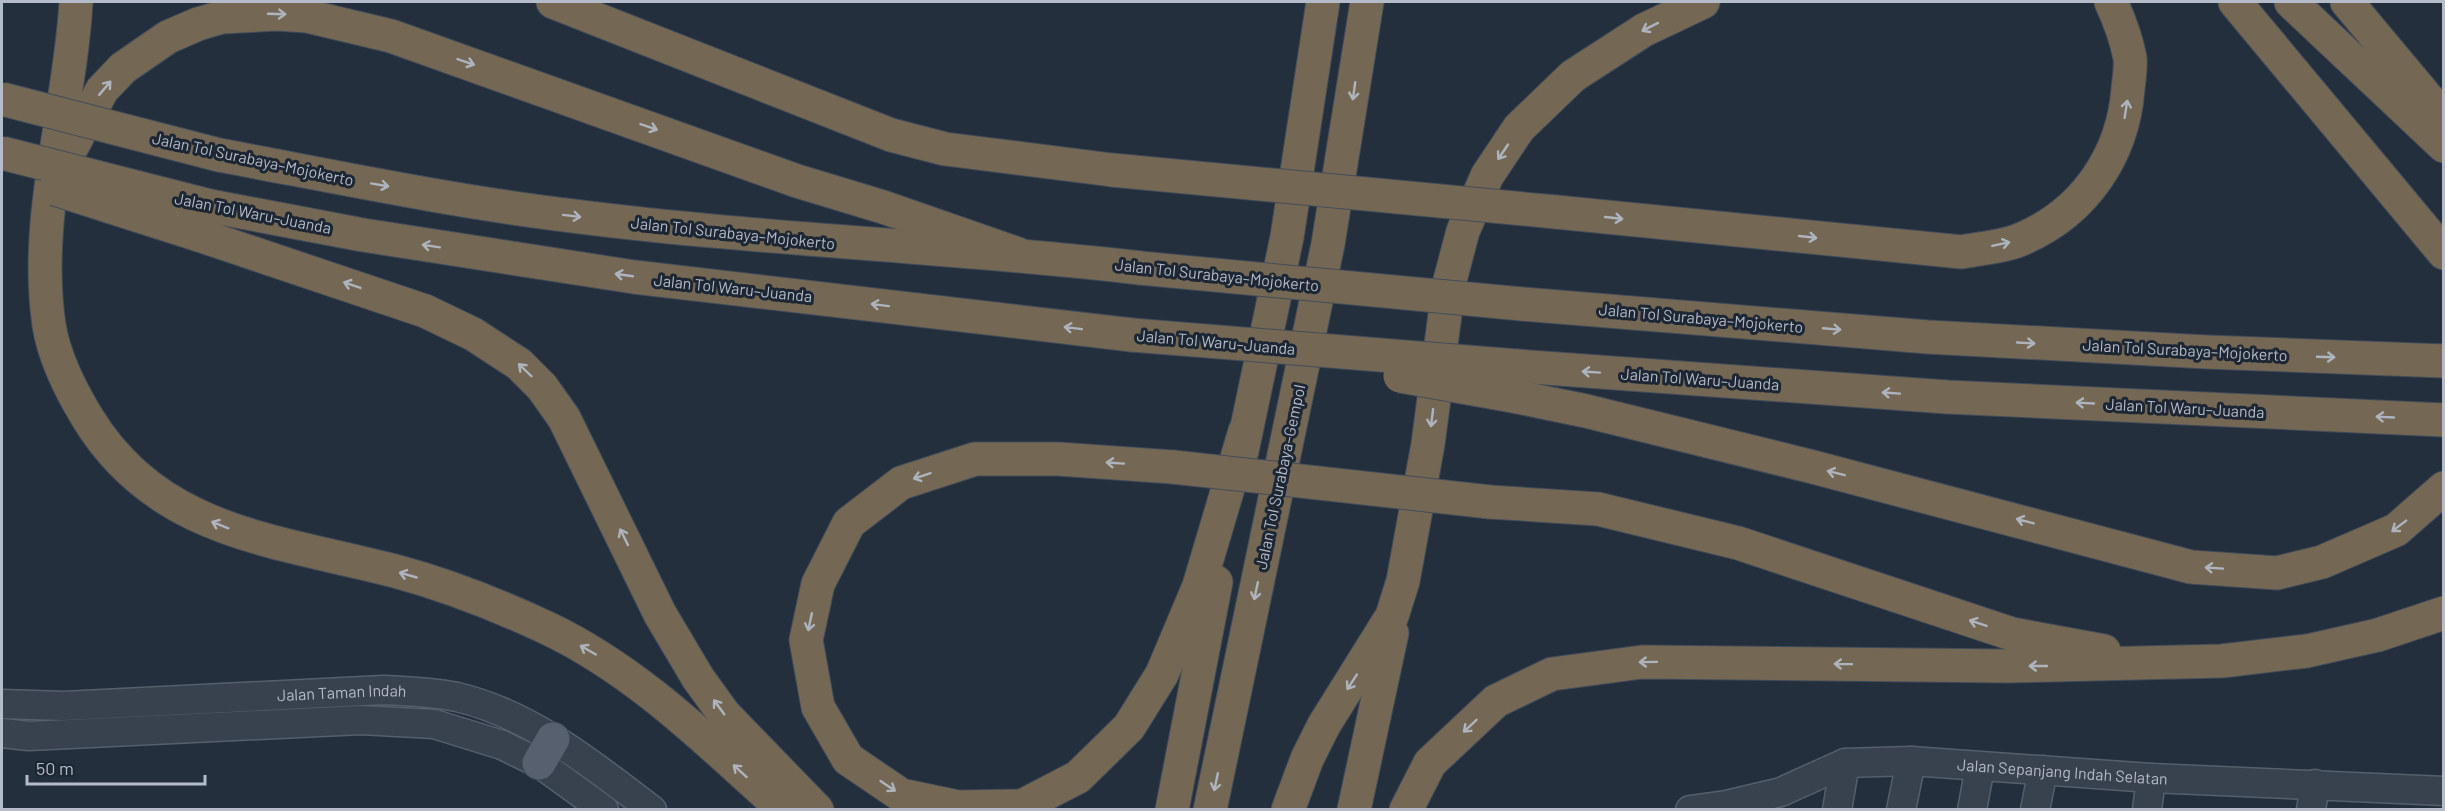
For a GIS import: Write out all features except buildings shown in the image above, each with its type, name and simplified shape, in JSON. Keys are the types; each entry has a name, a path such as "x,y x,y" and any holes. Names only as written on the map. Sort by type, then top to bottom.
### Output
{"highway":[{"path":"76,2 72,53 48,218 46,285 50,327 61,365 95,430 115,458 140,482 174,504 262,541 395,571 447,586 550,629 630,677 671,710 784,810"},
{"path":"553,2 891,135 945,149 1112,170 1962,252 2023,239 2054,220 2089,192 2120,136 2126,108 2130,60 2120,21 2111,2"},
{"path":"1172,810 1245,431 1287,237 1323,2"},
{"path":"1354,810 1403,581 1428,444 1449,284 1463,231 1487,176 1519,128 1573,76 1644,30 1703,2"},
{"path":"2235,2 2444,253"},
{"path":"2291,2 2435,141 2444,146"},
{"path":"2347,2 2444,118"},
{"name":"Jalan Tol Surabaya–Gempol","path":"1210,810 1328,244 1367,12"},
{"path":"48,218 71,150 88,113 102,90 123,68 168,37 198,24 222,17 277,14 330,21 391,36 797,181 883,207 1018,254"},
{"name":"Jalan Tol Surabaya–Mojokerto","path":"2,99 219,155 465,200 572,216 807,241 1018,254 1140,268 1522,304 1928,337 2207,352 2444,361"},
{"name":"Jalan Tol Waru–Juanda","path":"2,153 204,221 363,235 634,277 1207,342 1515,381 1947,397 2444,420"},
{"path":"2,168 39,184 204,221 425,311 474,334 519,364 542,387 564,418 660,614 698,678 724,714 817,810"},
{"path":"1515,381 1586,411 1825,470 2191,567 2277,573 2322,562 2396,530 2444,488"},
{"path":"1245,431 1199,586 1162,674 1129,727 1078,777 1022,806 958,807 901,795 848,759 818,707 806,640 818,584 849,523 901,483 975,459 1058,459 1173,467 1490,502 1598,509 1738,543 2013,634 2105,651 2222,661"},
{"path":"1288,810 1307,759 1324,725 1392,616 1403,581"},
{"path":"1406,810 1430,763 1496,701 1552,674 1642,662 2020,666 2222,661 2307,651 2378,635 2444,613"}],"street":[{"name":"Jalan Taman Indah","path":"2,704 64,706 383,690 421,691 457,697 492,708 546,751 604,810"},
{"name":"Jalan Taman Indah","path":"2,733 29,736 361,720 434,724 470,733 502,745 546,751 652,810"},
{"name":"Jalan Sepanjang Indah Selatan","path":"1690,810 1726,807 1781,792 1845,763 1911,761 2151,778 2313,797 2375,799 2444,791"},
{"path":"1901,810 1911,761"},
{"path":"1837,810 1845,763"},
{"path":"1972,810 1980,766"},
{"path":"2035,810 2043,770"},
{"path":"2147,810 2151,778"}]}
